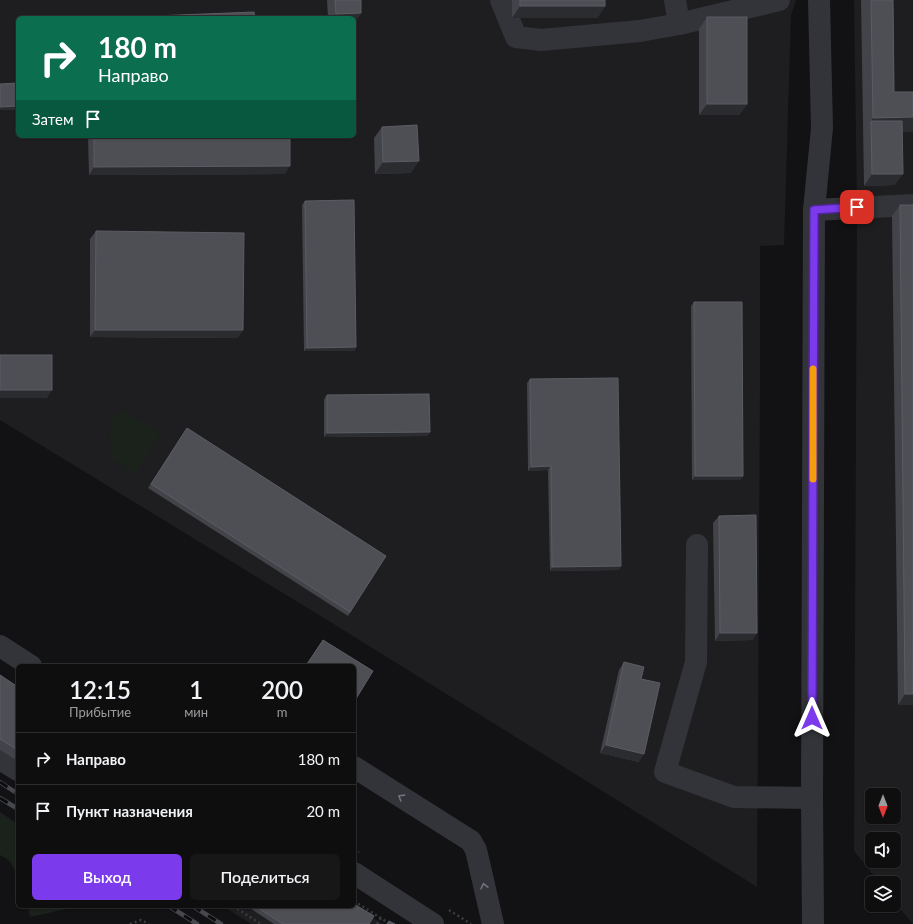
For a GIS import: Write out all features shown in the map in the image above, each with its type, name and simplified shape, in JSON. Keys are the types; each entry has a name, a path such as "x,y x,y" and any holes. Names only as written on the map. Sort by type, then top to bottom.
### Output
{"street":[{"path":"501,0 516,37 542,40 640,31 679,24 779,0"},
{"path":"675,0 679,24"},
{"path":"813,924 814,210 822,128 819,0"},
{"path":"814,210 913,205"},
{"path":"697,544 696,662 664,772 734,797 812,798"},
{"path":"0,646 29,664"},
{"path":"0,759 16,769"},
{"path":"356,768 471,841 476,850 493,924"},
{"path":"356,874 433,924"}],"path":[{"path":"356,902 390,924"},
{"path":"236,908 261,924"},
{"path":"377,924 381,918"},
{"path":"130,924 141,920 149,924"}],"shaded area":[{"path":"0,0 796,0 791,15 784,245 760,246 757,887 332,623 0,420"},
{"path":"854,0 913,0 913,924 901,909 901,876 874,876 868,868 901,868 901,832 865,832 865,865 854,851 857,207"},
{"path":"124,411 161,432 136,474 113,460 109,434 112,417"},
{"path":"0,812 16,823 16,872 9,860 0,855"},
{"path":"356,907 383,924 251,924 226,908"},
{"path":"28,908 70,908 30,917"}],"building":[{"path":"335,0 361,0 361,13 336,14"},
{"path":"520,0 605,0 605,6 520,6"},
{"path":"871,0 893,0 894,92 913,92 913,117 873,118"},
{"path":"254,12 255,16 154,16"},
{"path":"707,17 747,17 747,104 707,104"},
{"path":"16,83 16,106 0,107 0,84"},
{"path":"871,121 902,121 903,174 872,174"},
{"path":"417,125 419,161 383,162 382,127"},
{"path":"94,138 290,138 290,166 94,167"},
{"path":"354,200 356,347 307,348 305,201"},
{"path":"900,205 913,205 913,694 905,694"},
{"path":"96,231 244,233 243,330 95,330"},
{"path":"694,302 742,302 743,476 695,476"},
{"path":"0,355 52,355 52,390 0,390"},
{"path":"618,378 621,566 552,567 551,466 531,467 530,379"},
{"path":"429,394 430,432 327,433 327,395"},
{"path":"187,428 386,556 350,612 151,484"},
{"path":"756,515 757,633 720,633 719,516"},
{"path":"323,640 373,671 356,699 356,664 307,664"},
{"path":"624,662 644,667 641,679 660,683 644,754 606,745"},
{"path":"0,675 16,686 16,749 0,739"},
{"path":"356,905 374,916 369,924 283,924 258,908 356,908"},
{"path":"389,921 395,924 387,924"}],"railway":[{"path":"0,782 16,793"},
{"path":"0,798 16,808"},
{"path":"172,908 197,924"},
{"path":"196,908 221,924"}],"slow traffic":[{"path":"813,369 813,479"}],"route":[{"path":"812,718 814,210 857,207"}]}
